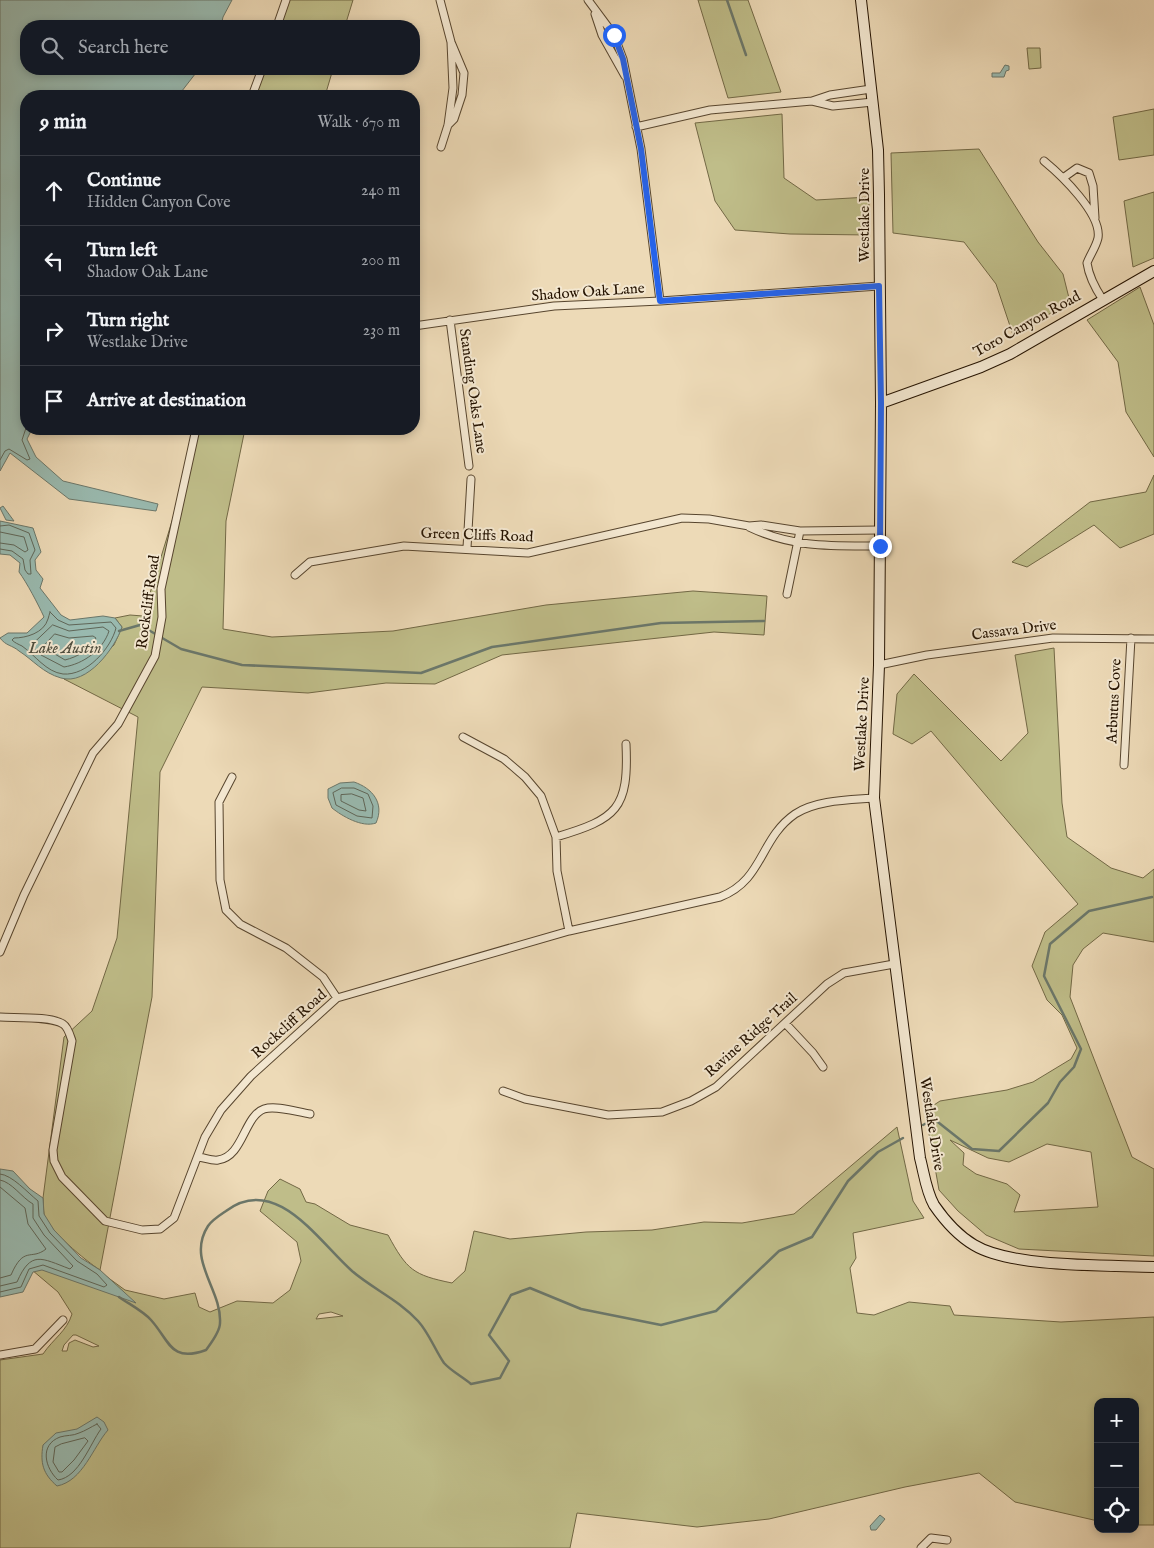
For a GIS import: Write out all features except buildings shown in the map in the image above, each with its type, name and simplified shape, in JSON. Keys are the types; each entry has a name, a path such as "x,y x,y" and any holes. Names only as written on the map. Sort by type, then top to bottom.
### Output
{"street":[{"path":"279,20 286,0"},
{"path":"440,0 451,42 465,80 457,110 448,125"},
{"path":"588,0 595,13 602,35 625,76 641,149 660,301"},
{"name":"Westlake Drive","path":"861,0 873,102 880,195 879,665 874,798 920,1158 928,1190 934,1204 947,1223 975,1246 994,1254 1019,1259 1154,1267"},
{"path":"441,147 448,125 453,88 451,42"},
{"path":"254,90 260,75"},
{"path":"812,102 830,95 871,89"},
{"path":"636,128 710,110 812,102 833,106 873,102"},
{"path":"1044,161 1063,178 1095,219"},
{"path":"1063,178 1077,168 1089,173 1093,186 1098,236 1087,263 1090,277 1103,300"},
{"name":"Toro Canyon Road","path":"881,403 1002,357 1154,271"},
{"name":"Shadow Oak Lane","path":"420,325 554,306 660,301 879,286"},
{"name":"Standing Oaks Lane","path":"450,320 469,466"},
{"name":"Rockcliff Road","path":"0,952 24,896 93,753 118,724 154,656 162,616 161,589 195,435"},
{"path":"467,548 471,479"},
{"name":"Green Cliffs Road","path":"295,575 310,562 404,546 467,548 528,553 682,518 709,519 749,526 761,525 800,530 880,530"},
{"name":"Green Cliffs Road","path":"749,526 767,535 797,543 817,546 880,546"},
{"path":"787,594 800,530"},
{"name":"Cassava Drive","path":"879,665 927,655 1053,638 1154,639"},
{"name":"Arbutus Cove","path":"1124,765 1131,638"},
{"path":"463,737 504,759 526,777 541,796 556,837 557,871 569,932"},
{"path":"556,837 587,828 606,818 620,801 627,778 626,744"},
{"path":"232,778 219,802 220,880 226,910 240,924 286,948 308,965 323,977 338,998"},
{"name":"Rockcliff Road","path":"0,1017 52,1020 63,1024 69,1032 72,1041 53,1150 54,1161 62,1177 105,1221 142,1230 160,1229 174,1218 199,1157 205,1137 221,1110 251,1076 338,998 569,932 720,897 735,891 753,874 770,838 796,813 839,801 874,798"},
{"name":"Ravine Ridge Trail","path":"503,1091 524,1099 608,1115 662,1112 691,1101 716,1087 827,984 844,973 894,964"},
{"path":"785,1023 813,1053 823,1067"},
{"path":"199,1157 218,1161 230,1155 245,1135 255,1115 261,1110 268,1108 310,1114"},
{"path":"0,1355 35,1349 63,1320"},
{"path":"921,1548 932,1538 947,1540"}],"shaded area":[{"path":"284,0 353,0 347,20 276,20"},
{"path":"698,0 748,0 781,92 728,98"},
{"path":"1027,48 1040,48 1041,68 1029,69"},
{"path":"257,75 331,75 327,90 250,90"},
{"path":"1154,109 1154,155 1119,160 1113,117"},
{"path":"782,114 784,178 816,200 869,197 869,235 790,234 735,230 715,201 695,123"},
{"path":"979,149 1038,242 1063,274 1070,302 1013,335 996,284 964,242 893,233 891,153"},
{"path":"1154,192 1154,258 1133,267 1124,201"},
{"path":"1140,287 1154,325 1154,457 1126,412 1118,362 1087,320"},
{"path":"192,435 244,435 226,521 223,629 272,637 393,631 546,605 693,591 767,596 764,635 714,632 502,655 435,684 386,683 308,693 202,687 160,772 152,997 100,1270 86,1260 52,1228 44,1214 43,1198 64,1037 92,1011 117,938 138,717 64,679 83,675 114,645 122,627 115,618 130,615 143,616 176,508"},
{"path":"1154,475 1154,534 1120,548 1094,525 1027,567 1012,562 1090,502 1146,492"},
{"path":"1054,648 1062,803 1067,837 1111,868 1143,878 1154,869 1154,942 1103,933 1083,949 1073,965 1070,997 1132,1157 1154,1169 1154,1256 1019,1249 986,1235 958,1211 939,1190 925,1111 940,1101 1007,1090 1033,1082 1071,1059 1077,1048 1062,1015 1047,1000 1032,966 1045,932 1078,904 931,731 912,744 893,734 897,694 914,674 1001,761 1028,733 1015,655","holes":["950,1140 988,1158 1009,1162 1047,1144 1091,1152 1098,1207 1014,1212 1020,1195 1007,1184 976,1174 963,1165 964,1153"]},
{"path":"897,1127 913,1201 924,1218 853,1233 856,1258 850,1268 857,1313 874,1315 909,1302 950,1306 954,1315 1061,1322 1154,1317 1154,1525 1139,1525 1139,1398 1094,1398 1094,1520 1015,1502 979,1473 905,1487 769,1519 697,1527 577,1513 570,1548 0,1548 0,1360 43,1354 63,1330 72,1314 58,1292 32,1270 40,1259 103,1274 125,1290 164,1299 195,1293 199,1307 210,1312 237,1301 273,1303 290,1290 301,1261 297,1242 260,1211 268,1191 280,1179 300,1189 306,1202 315,1204 350,1225 388,1235 406,1263 420,1274 452,1283 465,1271 474,1231 510,1239 586,1232 652,1230 704,1222 742,1223 794,1214","holes":["331,1312 343,1316 316,1319 319,1314","73,1335 99,1346 93,1347 75,1340 69,1343 67,1351 62,1351 64,1345"]}],"water":[{"path":"0,0 232,0 222,20 20,20 20,75 194,75 183,90 20,90 20,435 29,435 27,439 36,457 63,481 158,504 156,511 69,499 10,453 0,471"},
{"path":"1005,65 1009,66 1009,70 1006,71 1004,77 992,77 992,73 1000,73"},
{"path":"3,506 14,521 6,520 0,508"},
{"name":"Lake Austin","path":"0,521 33,528 41,552 35,560 36,570 43,579 40,588 61,615 70,620 103,616 115,618 122,627 113,645 90,671 71,679 55,676 43,670 0,638 8,633 27,633 44,617 19,572 20,563 10,555 0,554"},
{"path":"354,782 366,788 375,797 379,809 376,823 359,823 332,808 328,798 328,789 340,783"},
{"path":"0,1169 13,1171 30,1189 43,1198 44,1214 54,1230 81,1258 100,1270 136,1303 42,1270 33,1272 23,1292 0,1297"},
{"path":"97,1417 104,1422 108,1430 81,1471 66,1483 57,1486 48,1477 42,1463 43,1445 56,1433 77,1429"},
{"path":"880,1515 885,1519 876,1530 871,1530 870,1526"}],"waterway":[{"path":"727,0 746,55"},
{"path":"119,631 140,625 181,649 242,665 421,673 492,647 661,623 764,621"},
{"path":"923,1125 934,1119 972,1149 999,1151 1048,1103 1060,1082 1074,1067 1081,1049 1044,976 1050,944 1089,911 1152,897"},
{"path":"119,1297 148,1317 172,1348 178,1352 185,1354 206,1350 217,1334 220,1323 216,1298 203,1263 202,1239 208,1226 226,1211 244,1201 262,1200 279,1206 295,1216 311,1229 352,1271 411,1314 425,1331 444,1363 471,1384 500,1378 509,1361 489,1335 511,1295 530,1288 581,1309 661,1325 716,1311 779,1251 812,1237 848,1181 878,1152 903,1138"}],"route":[{"path":"614,35 623,59 631,107 641,149 660,301 879,286 881,403 880,546"}]}
